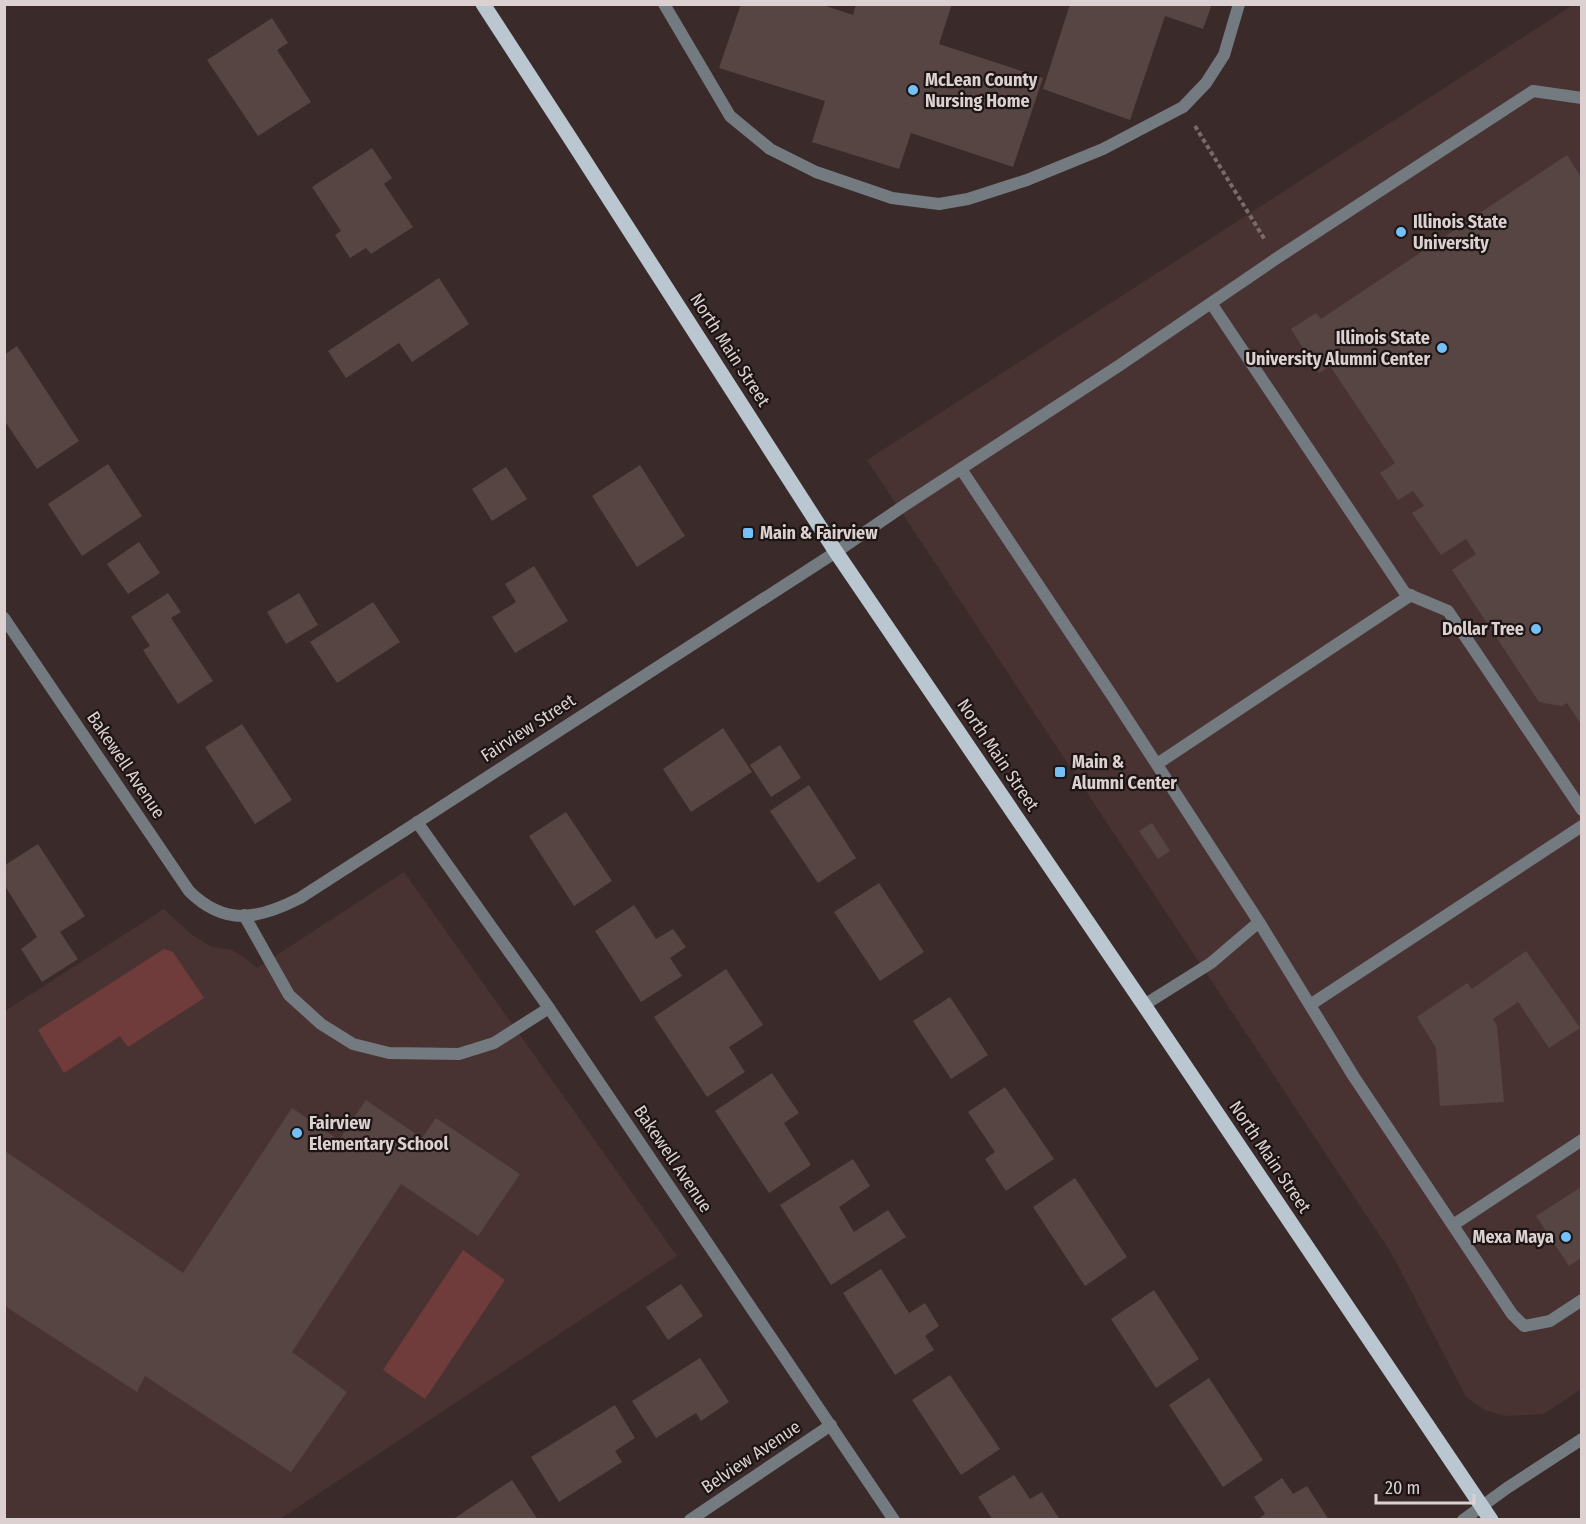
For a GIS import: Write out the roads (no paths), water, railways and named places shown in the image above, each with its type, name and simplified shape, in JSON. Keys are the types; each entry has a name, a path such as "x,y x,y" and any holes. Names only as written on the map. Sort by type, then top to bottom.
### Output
{"main road":[{"name":"North Main Street","path":"483,4 836,552 1486,1513"}],"street":[{"path":"664,4 730,116 770,149 816,172 892,198 939,204 978,196 1027,180 1103,149 1184,107 1206,83 1224,55 1239,4"},
{"name":"Fairview Street","path":"238,916 256,915 279,909 300,898 836,552 904,505 1120,365 1277,258 1533,91 1581,98"},
{"path":"1210,303 1405,593 1448,611 1581,810"},
{"path":"961,469 1157,764 1259,922 1354,1077 1512,1314 1524,1326 1550,1321 1581,1300"},
{"path":"1157,764 1411,596"},
{"name":"Bakewell Avenue","path":"4,618 189,891 207,906 238,916"},
{"name":"Bakewell Avenue","path":"417,822 549,1008 894,1520"},
{"path":"1310,1005 1581,826"},
{"path":"238,916 289,995 321,1024 353,1044 389,1053 459,1053 494,1043 549,1008"},
{"path":"1144,1005 1211,963 1259,922"},
{"path":"1453,1225 1581,1140"},
{"name":"Belview Avenue","path":"690,1520 831,1425"},
{"path":"1463,1520 1486,1513 1507,1488 1581,1439"}],"place":[{"name":"McLean County Nursing Home","path":"913,90"},
{"name":"Illinois State University","path":"1401,232"},
{"name":"Illinois State University Alumni Center","path":"1442,348"},
{"name":"Main & Fairview","path":"748,533"},
{"name":"Dollar Tree","path":"1536,629"},
{"name":"Main & Alumni Center","path":"1060,772"},
{"name":"Fairview Elementary School","path":"297,1133"},
{"name":"Mexa Maya","path":"1566,1237"}]}
